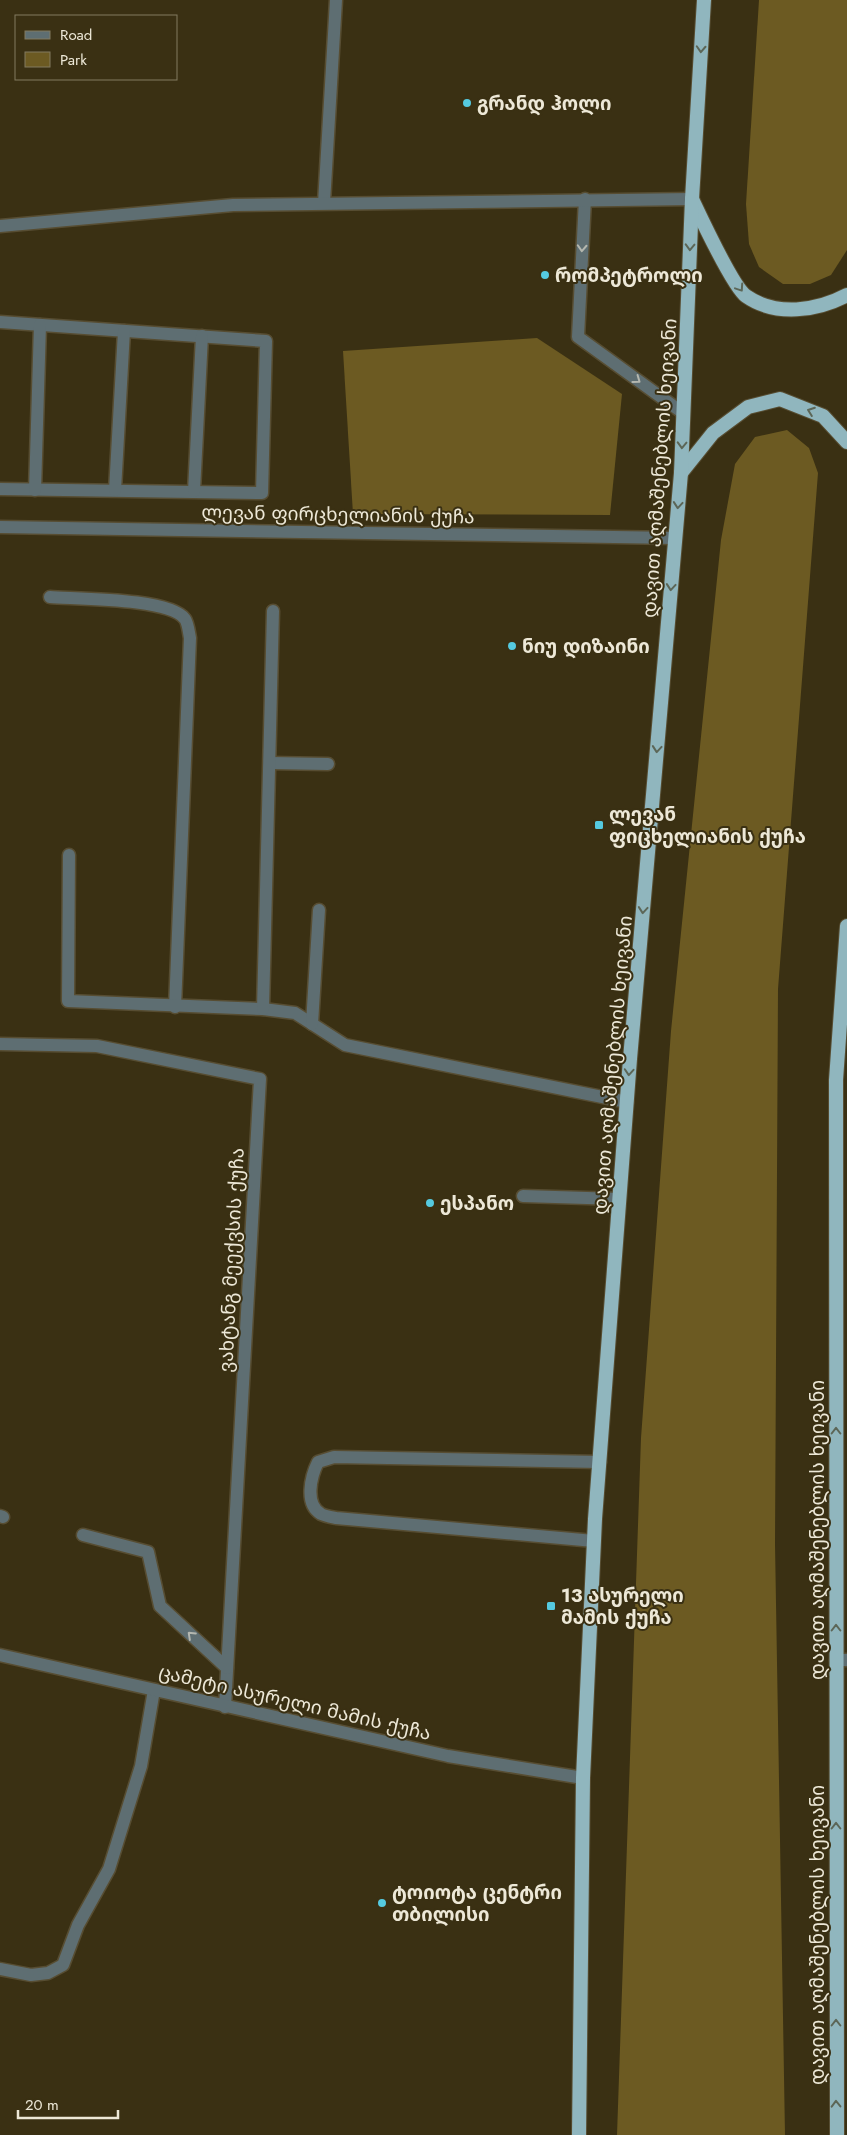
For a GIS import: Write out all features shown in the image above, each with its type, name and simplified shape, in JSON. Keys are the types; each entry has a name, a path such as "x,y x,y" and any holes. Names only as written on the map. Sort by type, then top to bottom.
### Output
{"highway":[{"name":"დავით აღმაშენებლის ხეივანი","path":"579,2135 582,1778 594,1541 627,1102 680,473 692,199 704,0"},
{"path":"692,199 732,276 744,295 766,306 805,310 830,305 847,295"},
{"path":"680,473 713,433 748,407 780,399 823,416 847,442"},
{"name":"დავით აღმაშენებლის ხეივანი","path":"837,2135 843,2074 842,1221 836,1080 844,1003 847,926"}],"street":[{"path":"324,203 336,0"},
{"path":"585,199 578,337 683,413"},
{"path":"0,226 233,205 692,199"},
{"path":"0,322 266,341 262,493 0,489"},
{"path":"35,490 40,325"},
{"path":"115,490 124,331"},
{"path":"194,492 202,336"},
{"name":"ლევან ფირცხელიანის ქუჩა","path":"0,527 675,538"},
{"path":"50,597 144,604 170,608 185,620 190,638 175,1007"},
{"path":"263,1009 273,611"},
{"path":"270,763 328,764"},
{"path":"69,855 68,1001 175,1007 263,1009 295,1013 345,1045 627,1102"},
{"path":"312,1024 319,910"},
{"name":"ვახტანგ მეექვსის ქუჩა","path":"0,1044 97,1046 260,1079 225,1707"},
{"path":"523,1196 620,1199"},
{"path":"594,1541 336,1518 320,1513 312,1504 312,1473 318,1462 334,1457 600,1462"},
{"path":"83,1536 148,1552 160,1606 227,1668"},
{"name":"ცამეტი ასურელი მამის ქუჩა","path":"0,1655 448,1756 582,1778"},
{"path":"0,1969 31,1975 48,1974 63,1965 78,1925 110,1869 141,1766 154,1690"}],"green space":[{"path":"759,0 847,0 847,250 831,275 810,284 783,284 759,267 749,244 746,204"},
{"path":"537,338 622,394 610,515 353,514 343,351"},
{"path":"787,430 809,448 818,473 778,989 775,1544 785,2135 617,2135 641,1438 671,1031 721,540 735,464 755,437"}],"place":[{"name":"გრანდ ჰოლი","path":"467,103"},
{"name":"რომპეტროლი","path":"545,275"},
{"name":"ნიუ დიზაინი","path":"512,646"},
{"name":"ლევან ფიცხელიანის ქუჩა","path":"599,825"},
{"name":"ესპანო","path":"430,1203"},
{"name":"13 ასურელი მამის ქუჩა","path":"551,1606"},
{"name":"ტოიოტა ცენტრი თბილისი","path":"382,1903"}]}
